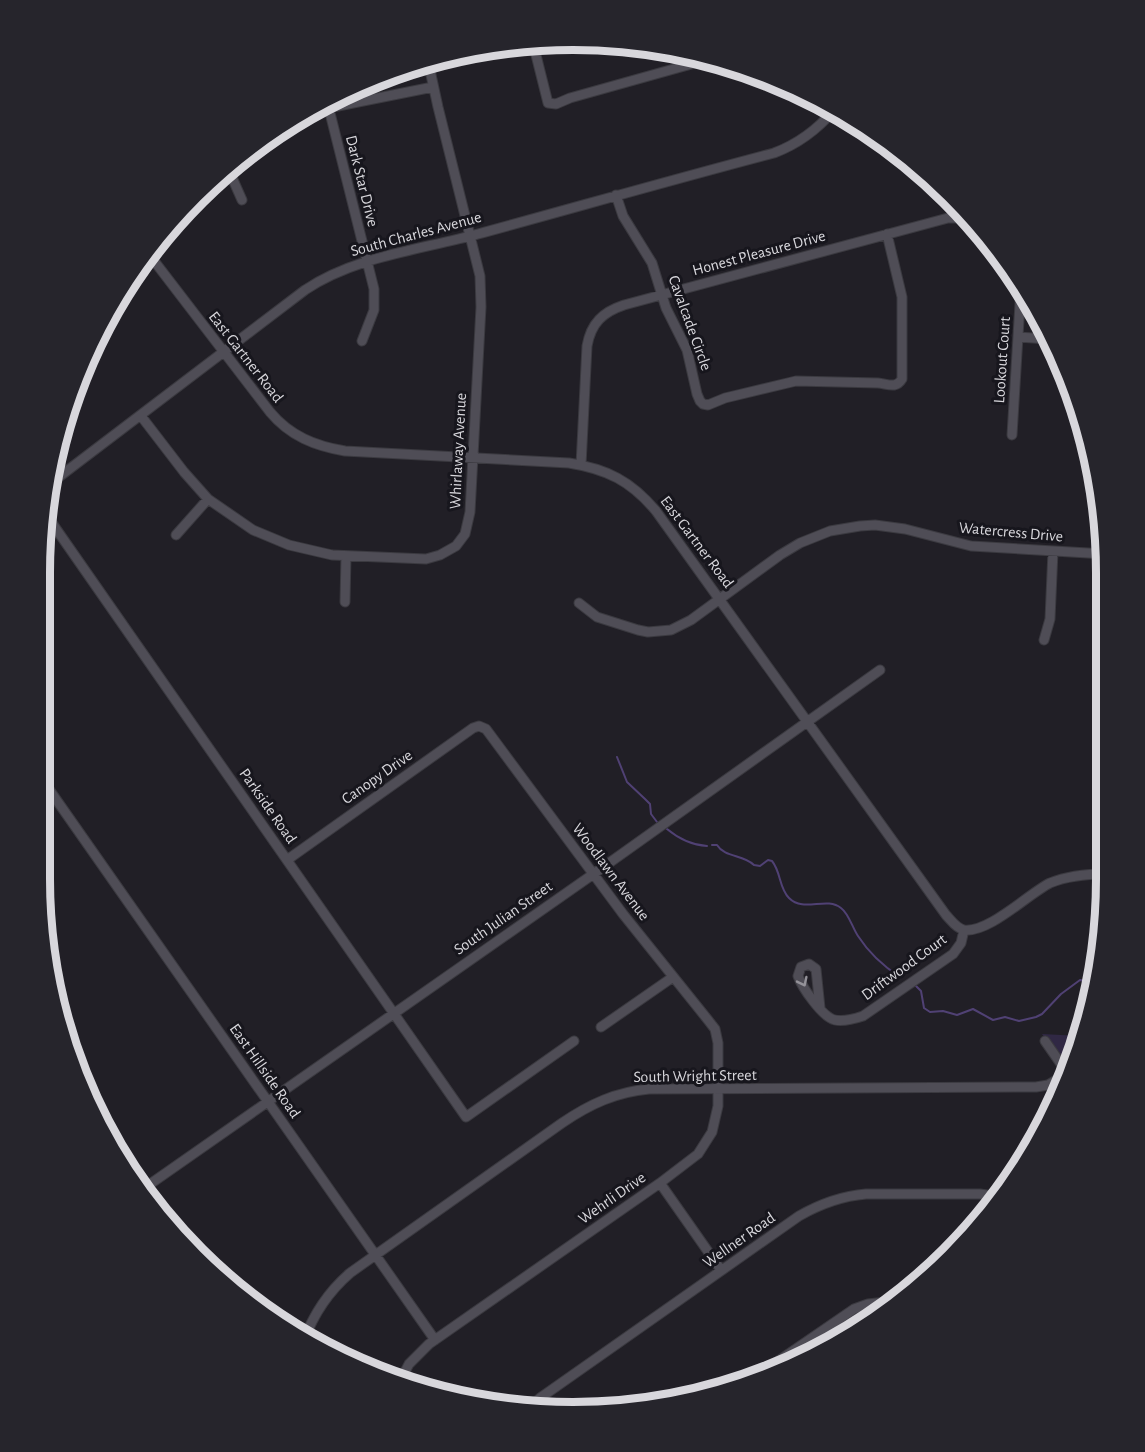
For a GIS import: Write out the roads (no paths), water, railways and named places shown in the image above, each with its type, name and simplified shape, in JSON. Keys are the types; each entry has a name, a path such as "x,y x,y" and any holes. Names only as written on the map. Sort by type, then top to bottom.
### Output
{"street":[{"path":"535,51 548,103 552,104 693,64"},
{"name":"Whirlaway Avenue","path":"141,416 208,499 240,523 269,538 308,550 346,556 426,559 452,549 463,537 468,523 473,458 480,276 430,69"},
{"path":"345,101 434,87"},
{"name":"Dark Star Drive","path":"329,110 374,289 375,303 363,341"},
{"name":"South Charles Avenue","path":"59,477 316,283 344,269 780,150 813,132 828,116"},
{"path":"231,176 242,200"},
{"name":"Cavalcade Circle","path":"616,195 623,216 652,263 666,308 687,350 700,401 708,405 725,398 796,381 819,380 896,386 902,379 903,314 900,288 886,234"},
{"name":"Honest Pleasure Drive","path":"581,465 587,346 591,331 603,315 612,309 886,234 948,218 956,218"},
{"name":"East Gartner Road","path":"153,261 275,418 293,433 315,444 345,452 581,465 603,470 615,476 648,500 721,598 946,915 964,930"},
{"name":"Lookout Court","path":"1012,435 1020,303"},
{"path":"1018,337 1041,338"},
{"path":"176,535 208,499"},
{"name":"Parkside Road","path":"52,523 466,1117 574,1041"},
{"name":"Watercress Drive","path":"579,603 591,613 607,621 638,630 661,632 685,624 788,549 817,535 844,528 875,525 971,546 1095,553"},
{"path":"1044,640 1050,619 1053,551"},
{"path":"345,602 346,556"},
{"name":"South Julian Street","path":"149,1185 880,670"},
{"name":"Canopy Drive","path":"287,860 473,728 479,726 486,729"},
{"name":"Woodlawn Avenue","path":"486,729 593,874 715,1029"},
{"name":"East Hillside Road","path":"50,791 435,1340"},
{"path":"964,930 985,925 1053,882 1076,876 1096,875"},
{"name":"Driftwood Court","path":"820,1008 834,1020 848,1020 863,1016 953,954 961,943 964,930"},
{"path":"601,1026 673,977"},
{"name":"Wehrli Drive","path":"435,1340 690,1162 707,1141 715,1122 719,1089 718,1043 715,1029"},
{"path":"1044,1041 1062,1065"},
{"name":"South Wright Street","path":"308,1330 318,1308 329,1293 350,1273 562,1123 595,1103 612,1096 632,1091 719,1089 1036,1087 1056,1081"},
{"path":"660,1183 721,1270"},
{"name":"Wellner Road","path":"537,1401 799,1216 825,1203 839,1198 866,1194 989,1195"},
{"path":"780,1360 854,1309 879,1303"},
{"path":"404,1375 414,1357 435,1340"}],"waterway":[{"path":"617,757 627,782 650,804 651,814 657,822"},
{"path":"667,829 686,841 707,846"},
{"path":"712,845 717,845 725,852 754,865 760,866 768,860 772,861 786,894 795,902 808,905 829,903 841,908 867,948 882,964 900,977"},
{"path":"914,984 921,991 924,1008 930,1012 943,1011 957,1015 973,1009 993,1020 1005,1017 1019,1021 1042,1014 1061,994 1080,980 1085,981"}]}
